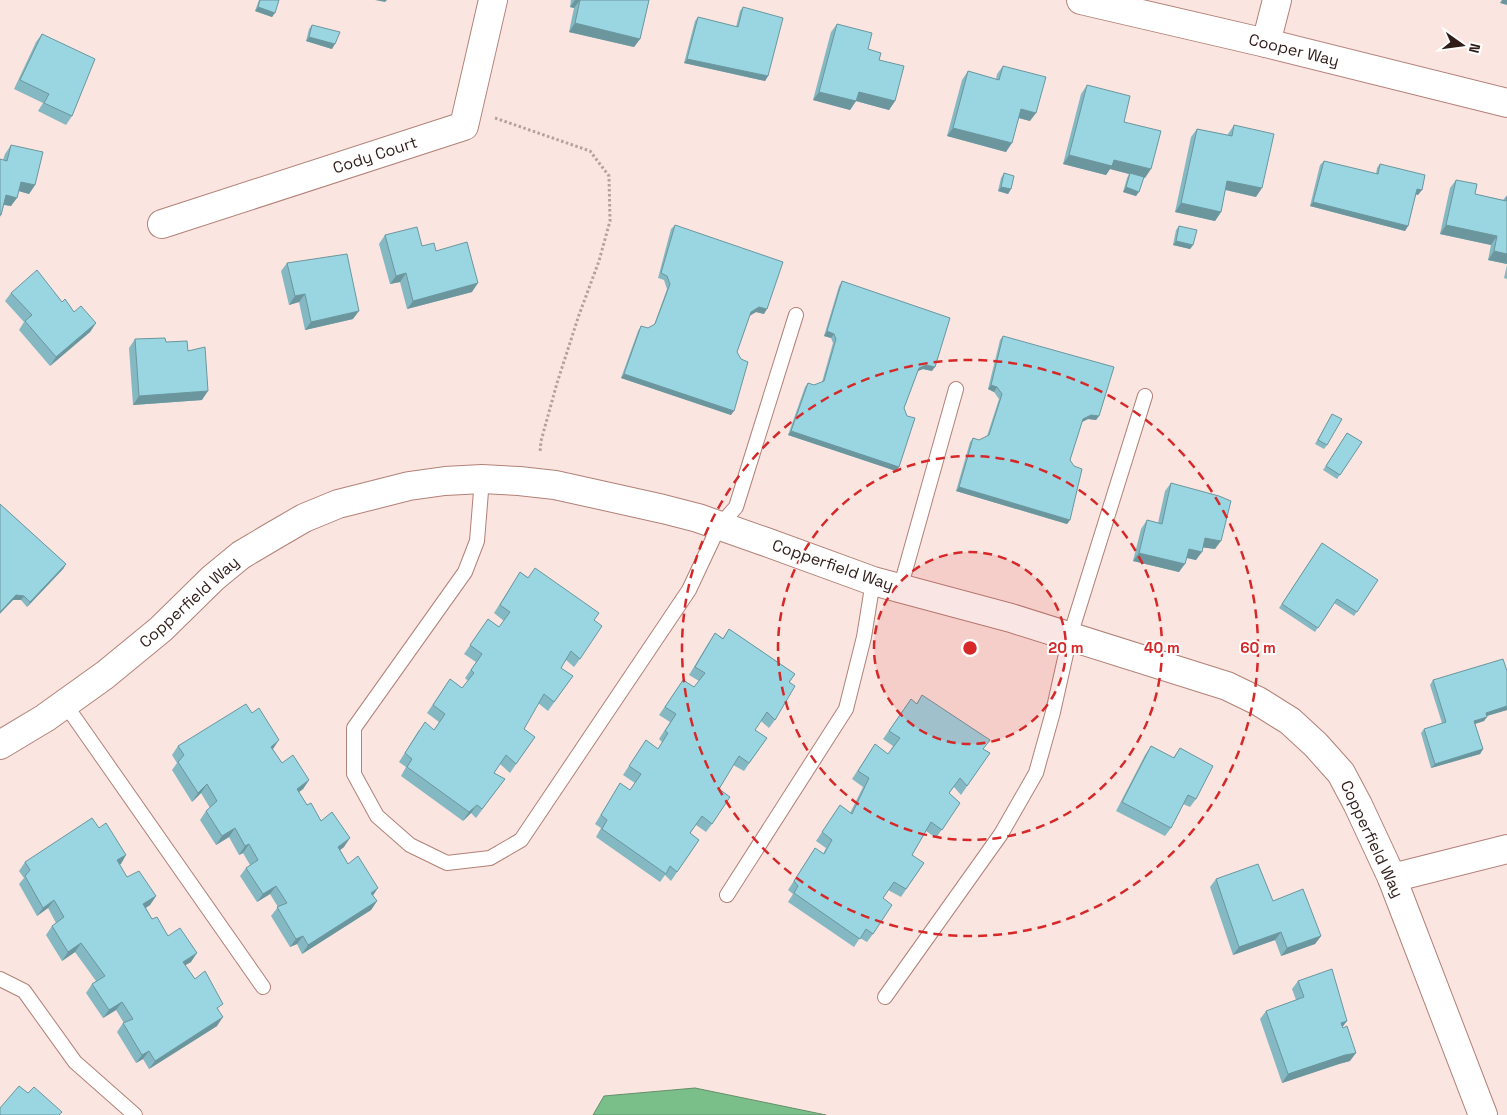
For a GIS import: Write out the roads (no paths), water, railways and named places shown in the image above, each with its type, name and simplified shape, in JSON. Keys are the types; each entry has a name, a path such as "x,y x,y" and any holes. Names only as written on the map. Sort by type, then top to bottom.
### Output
{"street":[{"name":"Cody Court","path":"162,224 464,126 493,0"},
{"name":"Cooper Way","path":"1080,0 1507,102"},
{"path":"1266,44 1277,0"},
{"name":"Copperfield Way","path":"0,745 37,724 105,675 161,629 213,578 241,555 304,518 338,504 409,486 445,481 482,479 555,485 663,509 719,526 873,581 1011,618 1228,686 1258,701 1290,722 1316,745 1341,773 1358,805 1392,878 1483,1115"},
{"path":"1392,878 1507,849"}],"lane":[{"path":"482,479 477,541 465,572 354,728 354,774 377,816 410,845 447,863 490,858 522,840 689,590 719,526 736,507 796,315"},
{"path":"900,589 956,389"},
{"path":"885,997 1002,834 1036,773 1053,712 1070,636 1145,396"},
{"path":"728,895 846,709 864,637 873,581"},
{"path":"65,704 263,987"},
{"path":"0,979 24,991 75,1062 136,1115"}]}
